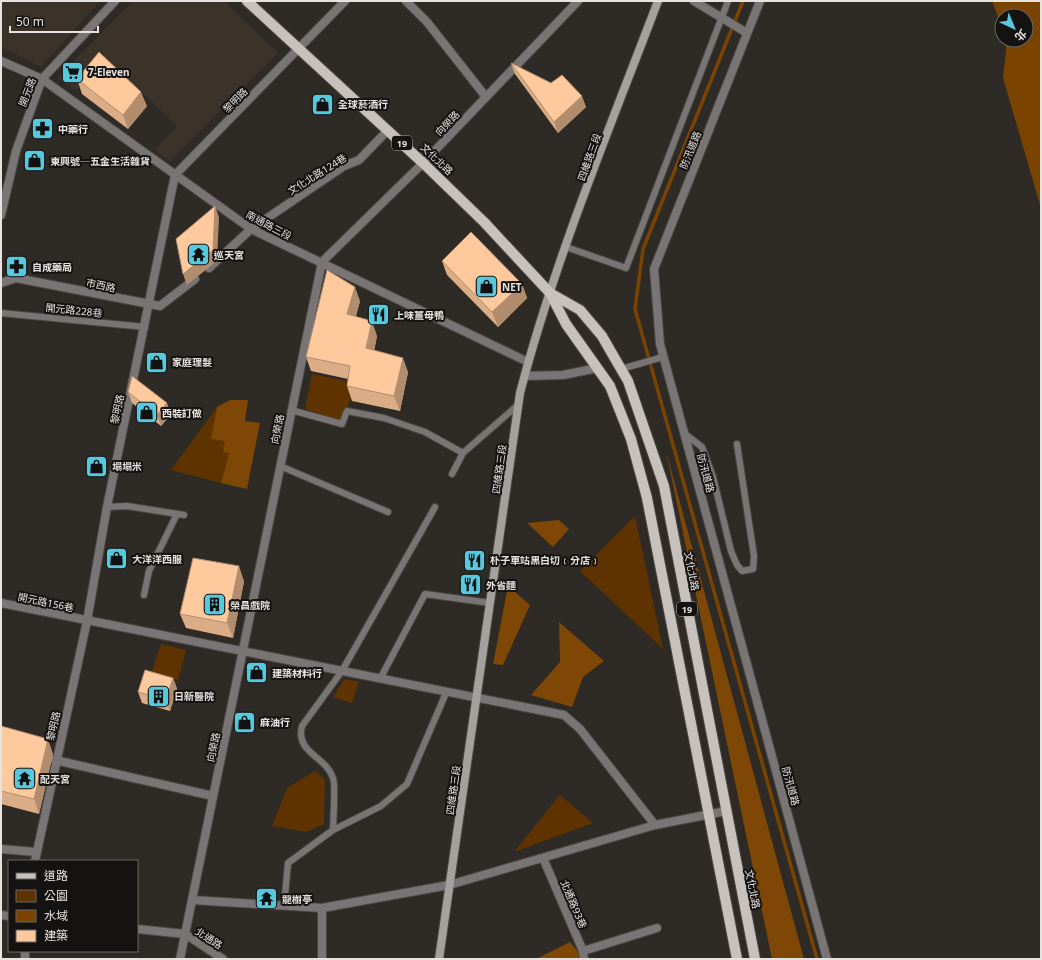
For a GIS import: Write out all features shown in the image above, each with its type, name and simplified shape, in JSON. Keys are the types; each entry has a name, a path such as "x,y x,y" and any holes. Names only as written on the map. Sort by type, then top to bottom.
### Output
{"main road":[{"name":"文化北路","path":"247,1 388,130 484,222 550,293 566,324 610,386 623,417 647,498 737,959"},
{"name":"文化北路","path":"550,293 580,310 602,336 628,381 664,486 754,959"}],"street":[{"name":"開元路","path":"1,215 16,151 42,79 115,1"},
{"name":"黎明路","path":"36,857 56,760 88,621 107,506 145,327 175,175 300,49 345,1"},
{"path":"406,1 427,22 486,97"},
{"name":"向榮路","path":"180,959 322,262 423,163 578,1"},
{"name":"四維路三段","path":"439,959 524,376 566,247 658,1"},
{"path":"694,1 747,33"},
{"name":"防汛道路","path":"760,1 654,269 660,344 663,357 827,959"},
{"name":"南通路三段","path":"1,61 42,79 251,229 528,362"},
{"name":"文化北路124巷","path":"149,306 160,306 217,261 251,229 344,166 359,160 388,130"},
{"name":"市西路","path":"1,282 16,278 149,306"},
{"path":"524,376 563,376 598,368"},
{"name":"開元路156巷","path":"1,603 476,699 564,715 580,729 655,825"},
{"path":"56,760 213,796"},
{"path":"192,900 322,908 449,885 655,825 726,811"},
{"path":"1,850 36,857"},
{"name":"北通路93巷","path":"543,858 583,955"},
{"path":"322,908 322,959"},
{"path":"583,955 657,928"},
{"name":"北通路","path":"138,929 185,934 223,959"}],"lane":[{"path":"566,247 626,268 728,1"},
{"name":"開元路228巷","path":"1,313 145,327"},
{"path":"621,369 663,357"},
{"path":"452,474 463,453 519,404"},
{"path":"291,410 342,424 347,411 384,418 425,432 463,453"},
{"path":"685,434 702,447 713,477 731,551 737,565 742,571 753,569 754,556 737,444"},
{"path":"280,466 388,512"},
{"path":"107,506 127,506 184,515"},
{"path":"333,830 334,778 327,768 303,744 300,735 302,726 342,671 436,507"},
{"path":"144,595 149,571 177,514"},
{"path":"380,679 425,594 490,603"},
{"path":"284,906 288,863 333,830 381,806 407,784 446,693"}],"shaded area":[{"path":"1,1 100,1 41,67 1,47"},
{"path":"133,1 224,1 278,53 170,161 154,150 177,126 105,58 76,91 57,78"},
{"path":"230,400 248,400 245,421 260,423 247,489 221,483 229,453 223,452 225,441 211,439 217,407"},
{"path":"666,451 804,959 772,959"},
{"path":"559,520 569,529 553,547 527,523"},
{"path":"508,586 530,605 503,665 493,664"},
{"path":"559,622 604,661 583,677 572,707 531,695 560,662"},
{"path":"570,942 579,953 579,959 536,959"}],"green space":[{"path":"312,374 355,383 343,422 305,409"},
{"path":"217,407 211,439 225,441 229,453 221,483 171,470"},
{"path":"635,516 663,649 580,571"},
{"path":"161,644 186,650 178,680 151,674"},
{"path":"344,679 359,682 352,703 333,697"},
{"path":"315,771 325,780 324,824 307,832 272,826 287,788"},
{"path":"560,795 593,823 514,852"}],"water":[{"path":"992,1 1041,1 1041,208 1003,78 1006,48 1034,48 1034,8 995,8"}],"building":[{"path":"99,52 141,92 123,115 77,79"},
{"path":"511,63 551,83 562,75 582,96 554,122"},
{"path":"215,206 213,250 183,274 176,239"},
{"name":"NET","path":"471,232 522,284 492,312 442,261"},
{"path":"327,270 355,287 347,314 372,321 366,348 403,358 394,396 347,386 350,366 306,357"},
{"path":"132,376 167,403 157,415 128,392"},
{"name":"榮昌戲院","path":"193,558 239,566 227,623 180,614"},
{"path":"145,670 173,678 166,700 138,692"},
{"name":"配天宮","path":"1,726 48,739 34,799 1,791"}],"waterway":[{"path":"743,1 643,249 635,309 817,959"}],"place":[{"name":"7-Eleven","path":"72,72"},
{"name":"全球菸酒行","path":"322,104"},
{"name":"中藥行","path":"42,129"},
{"name":"東興號─五金生活雜貨","path":"35,161"},
{"name":"巡天宮","path":"199,255"},
{"name":"自成藥局","path":"17,267"},
{"name":"NET","path":"487,287"},
{"name":"上味薑母鴨","path":"379,315"},
{"name":"家庭理髮","path":"157,362"},
{"name":"西裝訂做","path":"146,413"},
{"name":"塌塌米","path":"97,466"},
{"name":"大洋洋西服","path":"117,559"},
{"name":"朴子車站黑白切﹝分店﹞","path":"474,560"},
{"name":"外省麵","path":"470,585"},
{"name":"榮昌戲院","path":"215,605"},
{"name":"建築材料行","path":"256,673"},
{"name":"日新醫院","path":"159,696"},
{"name":"麻油行","path":"244,722"},
{"name":"配天宮","path":"24,779"},
{"name":"龍樹亭","path":"266,899"}]}
